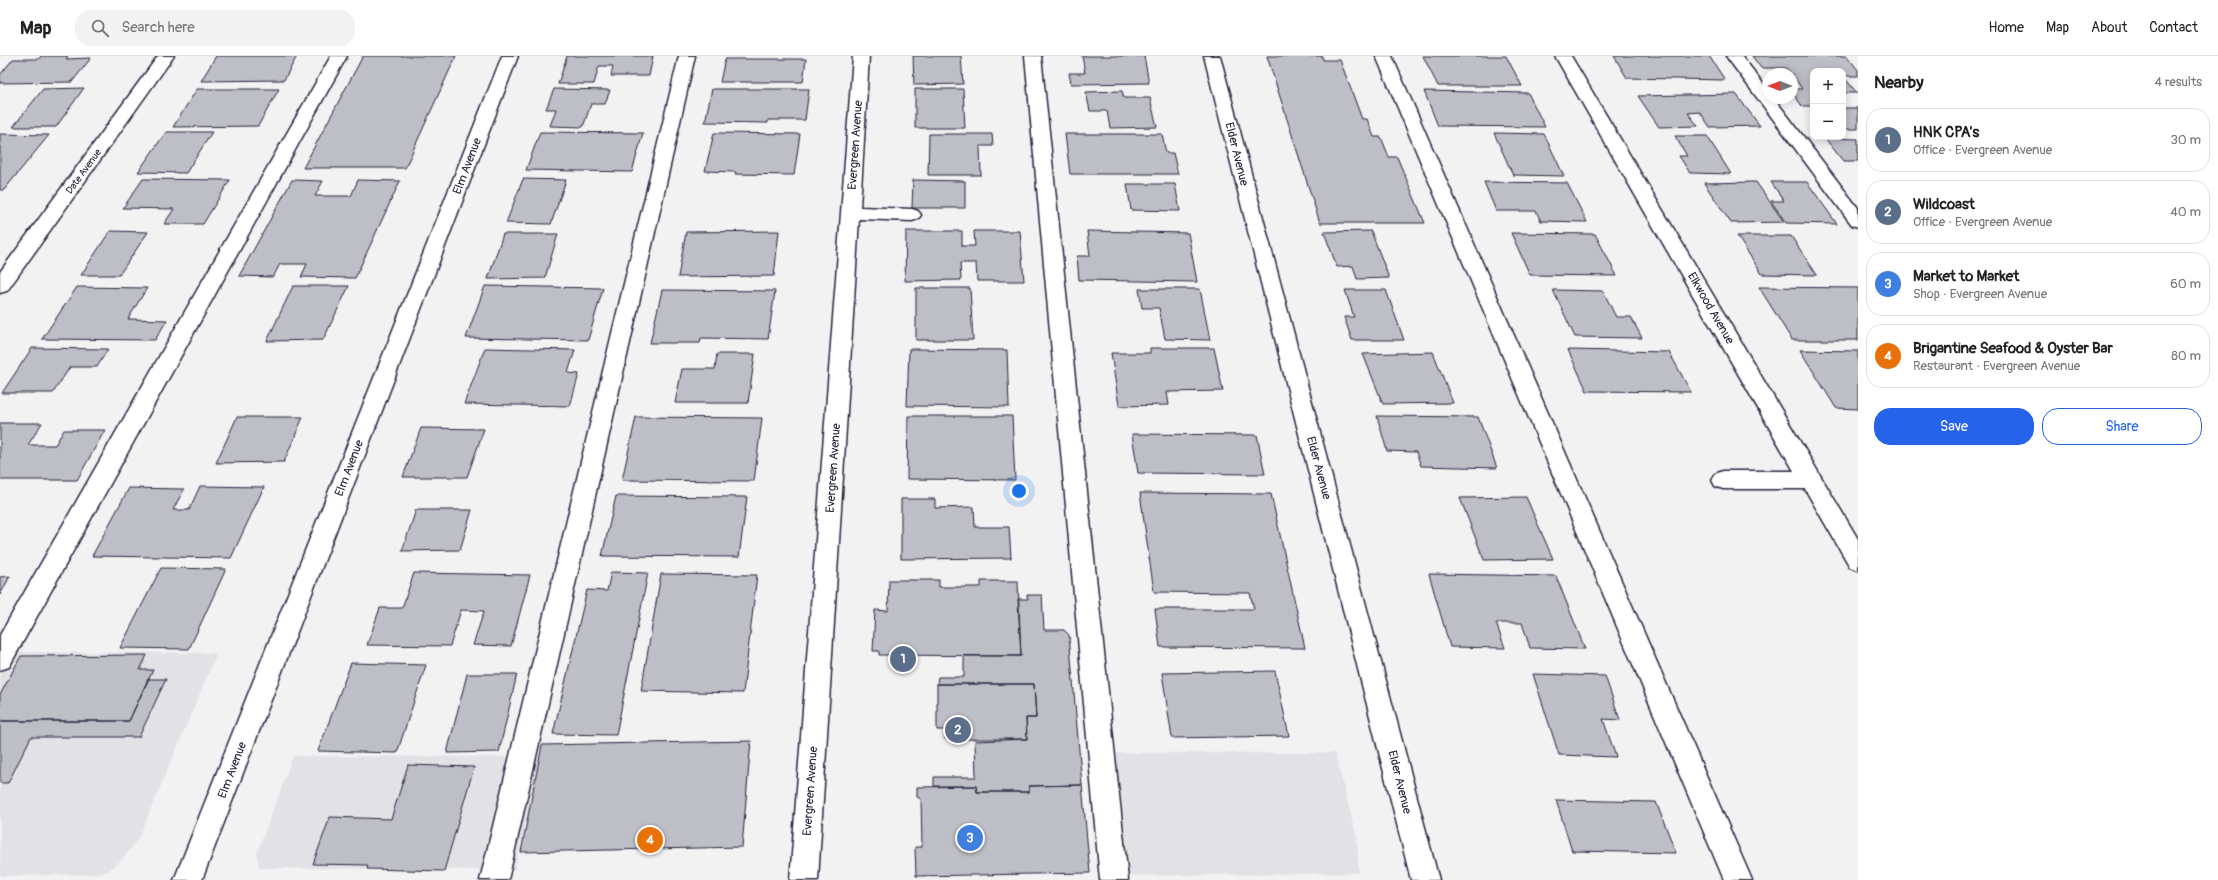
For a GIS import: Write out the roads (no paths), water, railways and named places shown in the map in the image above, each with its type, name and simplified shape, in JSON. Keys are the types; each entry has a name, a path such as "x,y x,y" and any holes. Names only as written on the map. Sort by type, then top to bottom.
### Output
{"street":[{"name":"Date Avenue","path":"0,286 166,56"},
{"path":"0,660 339,56"},
{"name":"Elm Avenue","path":"188,880 510,56"},
{"path":"494,880 687,56"},
{"name":"Evergreen Avenue","path":"804,880 861,56"},
{"path":"1032,56 1114,880"},
{"name":"Elder Avenue","path":"1212,56 1425,880"},
{"path":"1384,56 1738,880"},
{"name":"Elkwood Avenue","path":"1563,56 1858,560"},
{"path":"1734,56 1858,221"},
{"path":"850,214 912,215"},
{"path":"1723,480 1811,480"}],"place":[{"name":"HNK CPA's","path":"903,659"},
{"name":"Wildcoast","path":"958,730"},
{"name":"Market to Market","path":"970,838"},
{"name":"Brigantine Seafood & Oyster Bar","path":"650,840"}]}
